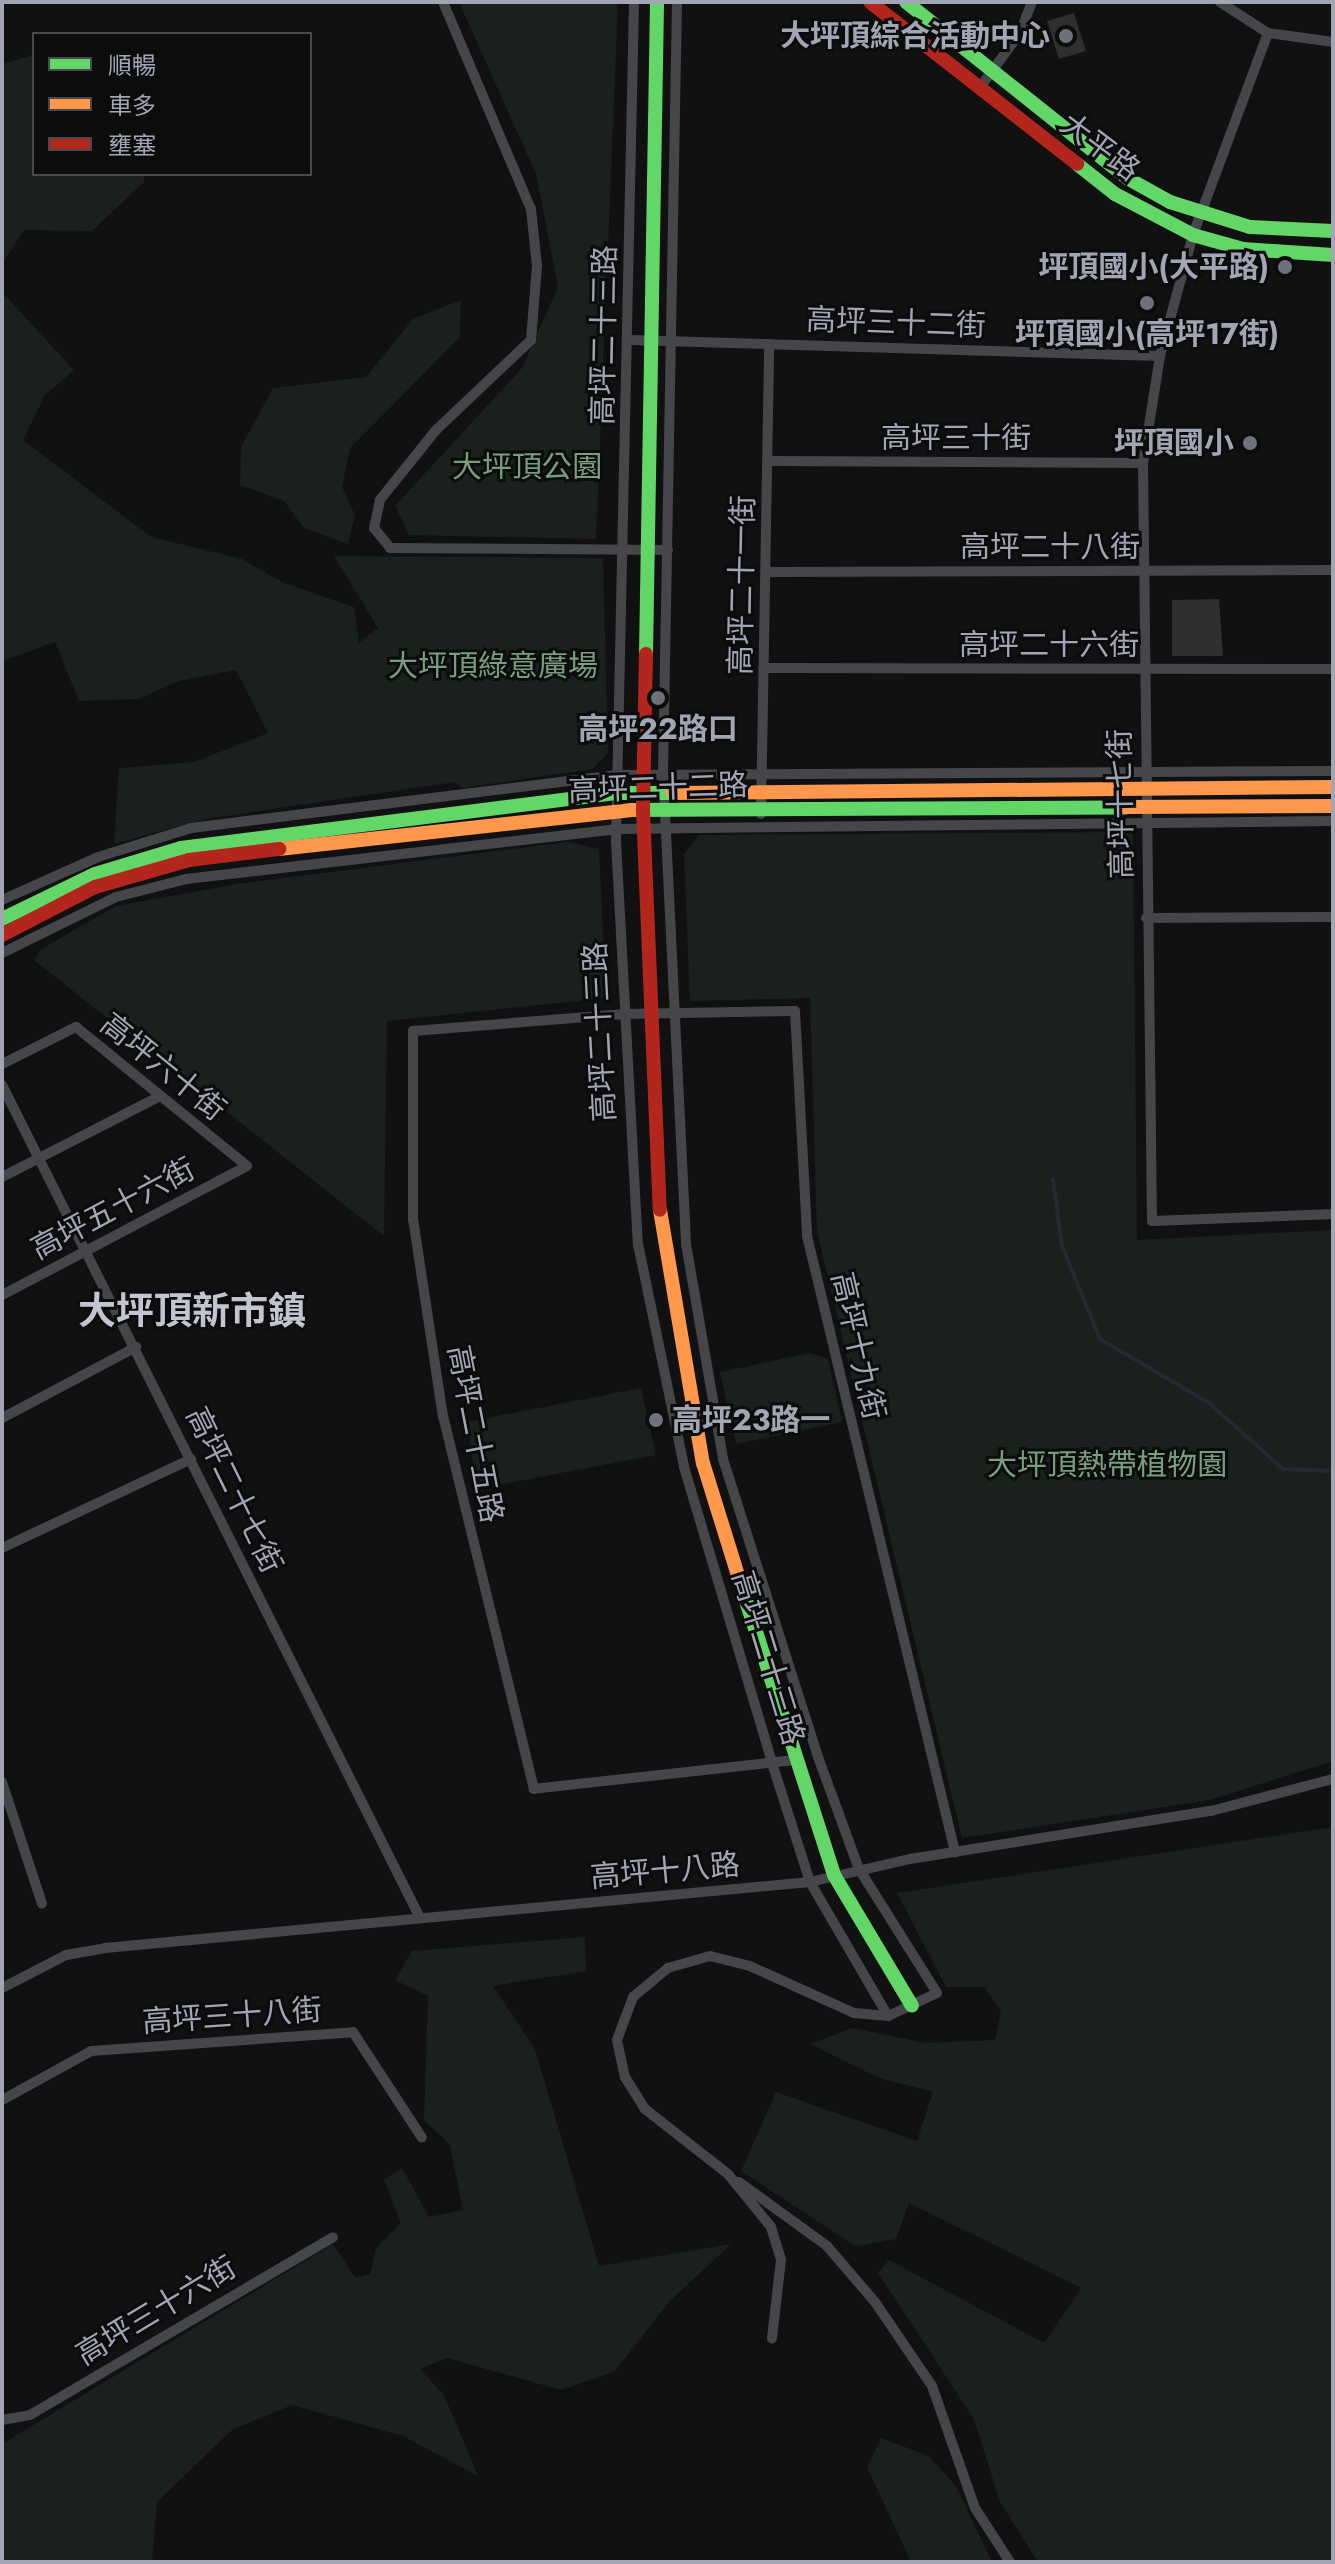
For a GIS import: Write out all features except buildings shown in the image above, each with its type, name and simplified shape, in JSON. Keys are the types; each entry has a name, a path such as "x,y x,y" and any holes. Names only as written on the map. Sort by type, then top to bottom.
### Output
{"street":[{"path":"443,2 531,209 537,266 531,340 436,430 380,500 374,528 390,548 668,550"},
{"name":"高坪二十三路","path":"634,2 631,340 616,829 638,1244 684,1467 810,1882 888,2016"},
{"name":"高坪二十三路","path":"657,2 643,828 648,1013 661,1243 682,1369 703,1463 795,1760 834,1875 912,2006 937,1993 859,1869 728,1474 702,1364 686,1244 671,1012 663,772 677,2"},
{"name":"大平路","path":"870,2 1115,194 1193,235 1243,249 1333,255"},
{"name":"大平路","path":"906,2 1127,178 1202,214 1289,232 1333,231"},
{"path":"981,86 996,73 1032,2"},
{"path":"1220,2 1268,33 1333,42"},
{"name":"高坪十七街","path":"1268,33 1193,235 1160,356 1143,463 1144,770 1152,1221 1333,1214"},
{"name":"高坪三十二街","path":"631,340 1160,356"},
{"name":"高坪二十一街","path":"761,826 768,572 769,344"},
{"name":"高坪三十街","path":"768,461 1143,463"},
{"name":"高坪二十八街","path":"768,572 1333,570"},
{"name":"高坪二十六街","path":"765,668 1333,669"},
{"name":"高坪二十二路","path":"2,900 98,857 191,828 617,775 663,772 1333,771"},
{"name":"高坪二十二路","path":"2,953 116,897 186,879 616,829 761,826 1145,808 1333,787"},
{"name":"高坪二十二路","path":"2,919 95,874 181,848 616,793 664,791 761,802 1145,808 1333,806"},
{"name":"高坪二十二路","path":"2,935 95,887 189,860 616,810 664,810 761,802"},
{"name":"高坪二十二路","path":"1145,808 1333,821"},
{"path":"1146,918 1333,917"},
{"name":"高坪十九街","path":"624,1014 795,1011 807,1236 955,1852"},
{"name":"高坪二十五路","path":"624,1014 413,1031 413,1219 443,1417 534,1789 795,1760"},
{"name":"高坪六十街","path":"2,1064 76,1027 158,1097 247,1166"},
{"name":"高坪二十七街","path":"2,1085 420,1918"},
{"path":"2,1177 158,1097"},
{"name":"高坪五十六街","path":"2,1295 247,1166"},
{"path":"2,1418 136,1347"},
{"path":"2,1548 191,1459"},
{"name":"高坪十八路","path":"2,1988 66,1955 105,1948 810,1882 859,1869 955,1852 1211,1811 1333,1779"},
{"path":"2,1782 42,1904"},
{"path":"912,2006 888,2016 854,2013 710,1956 668,1968 633,1997 617,2040 625,2077 645,2109 827,2246 875,2302 932,2386 975,2508 1010,2562"},
{"name":"高坪三十八街","path":"2,2100 91,2051 353,2032 422,2138"},
{"path":"728,2174 771,2227 781,2260 772,2338"},
{"name":"高坪三十六街","path":"2,2420 30,2415 333,2237"}],"green space":[{"name":"大坪頂公園","path":"459,2 618,2 596,539 409,535 395,506 522,368 558,287 536,174"},
{"path":"32,56 32,176 144,176 144,182 92,231 24,230 2,264 2,64"},
{"name":"大坪頂綠意廣場","path":"2,292 74,370 45,395 23,440 151,537 242,559 284,583 354,607 359,643 378,628 334,556 603,558 608,753 592,769 462,788 455,782 206,819 114,844 119,768 194,762 268,733 236,670 178,681 139,699 79,701 55,642 2,661"},
{"path":"461,300 460,337 350,448 342,487 355,515 348,544 304,528 284,501 240,485 241,447 273,388 366,377 413,319"},
{"name":"大坪頂熱帶植物園","path":"1133,832 1137,1240 1333,1230 1333,1761 1210,1800 962,1838 817,1232 810,998 690,1001 684,854 699,835"},
{"path":"568,842 599,849 606,998 387,1021 384,1236 34,960 41,949 116,906 237,884"},
{"path":"810,1353 828,1359 842,1422 736,1444 720,1372"},
{"path":"641,1388 656,1455 477,1489 467,1422"},
{"path":"1333,1827 1333,2562 1038,2562 1000,2502 974,2419 878,2273 889,2260 1044,2343 1081,2288 909,2203 896,2239 855,2246 741,2171 776,2092 917,2141 933,2092 879,2078 810,2044 852,2028 926,2043 995,2040 1001,2011 984,1987 946,1987 897,1893"},
{"path":"585,1937 586,1971 493,1986 535,2049 599,2266 731,2244 670,2301 614,2372 561,2390 447,2358 420,2369 444,2395 478,2476 403,2436 292,2405 233,2429 157,2502 152,2562 2,2562 2,2444 333,2244 355,2277 370,2274 376,2248 401,2223 384,2180 402,2168 429,2217 463,2210 450,2145 424,2120 428,1996 395,1980 412,1951"},
{"path":"881,2438 929,2456 956,2486 992,2562 911,2562 867,2467"}],"waterway":[{"path":"1053,1180 1062,1246 1100,1339 1209,1403 1283,1469 1333,1471"}],"traffic: fast":[{"path":"646,654 657,2"},
{"path":"906,2 1127,178 1170,202 1250,227 1333,231"},
{"path":"1077,164 1115,194 1193,235 1243,249 1333,255"},
{"path":"2,919 95,874 181,848 616,793 673,793"},
{"path":"632,810 1126,807"},
{"path":"740,1582 834,1875 912,2006"}],"traffic: slow":[{"path":"673,793 1333,787"},
{"path":"1126,807 1333,806"},
{"path":"279,849 632,810"},
{"path":"660,1210 703,1463 740,1582"}],"traffic: jam":[{"path":"870,2 1077,164"},
{"path":"646,654 643,810 660,1210"},
{"path":"2,935 95,887 189,860 279,849"}],"place":[{"name":"大坪頂綜合活動中心","path":"1066,36"},
{"name":"坪頂國小(大平路)","path":"1285,267"},
{"name":"坪頂國小(高坪17街)","path":"1147,303"},
{"name":"坪頂國小","path":"1250,443"},
{"name":"高坪22路口","path":"658,698"},
{"name":"高坪23路一","path":"656,1420"}],"district":[{"name":"大坪頂新市鎮","path":"192,1311"}]}
